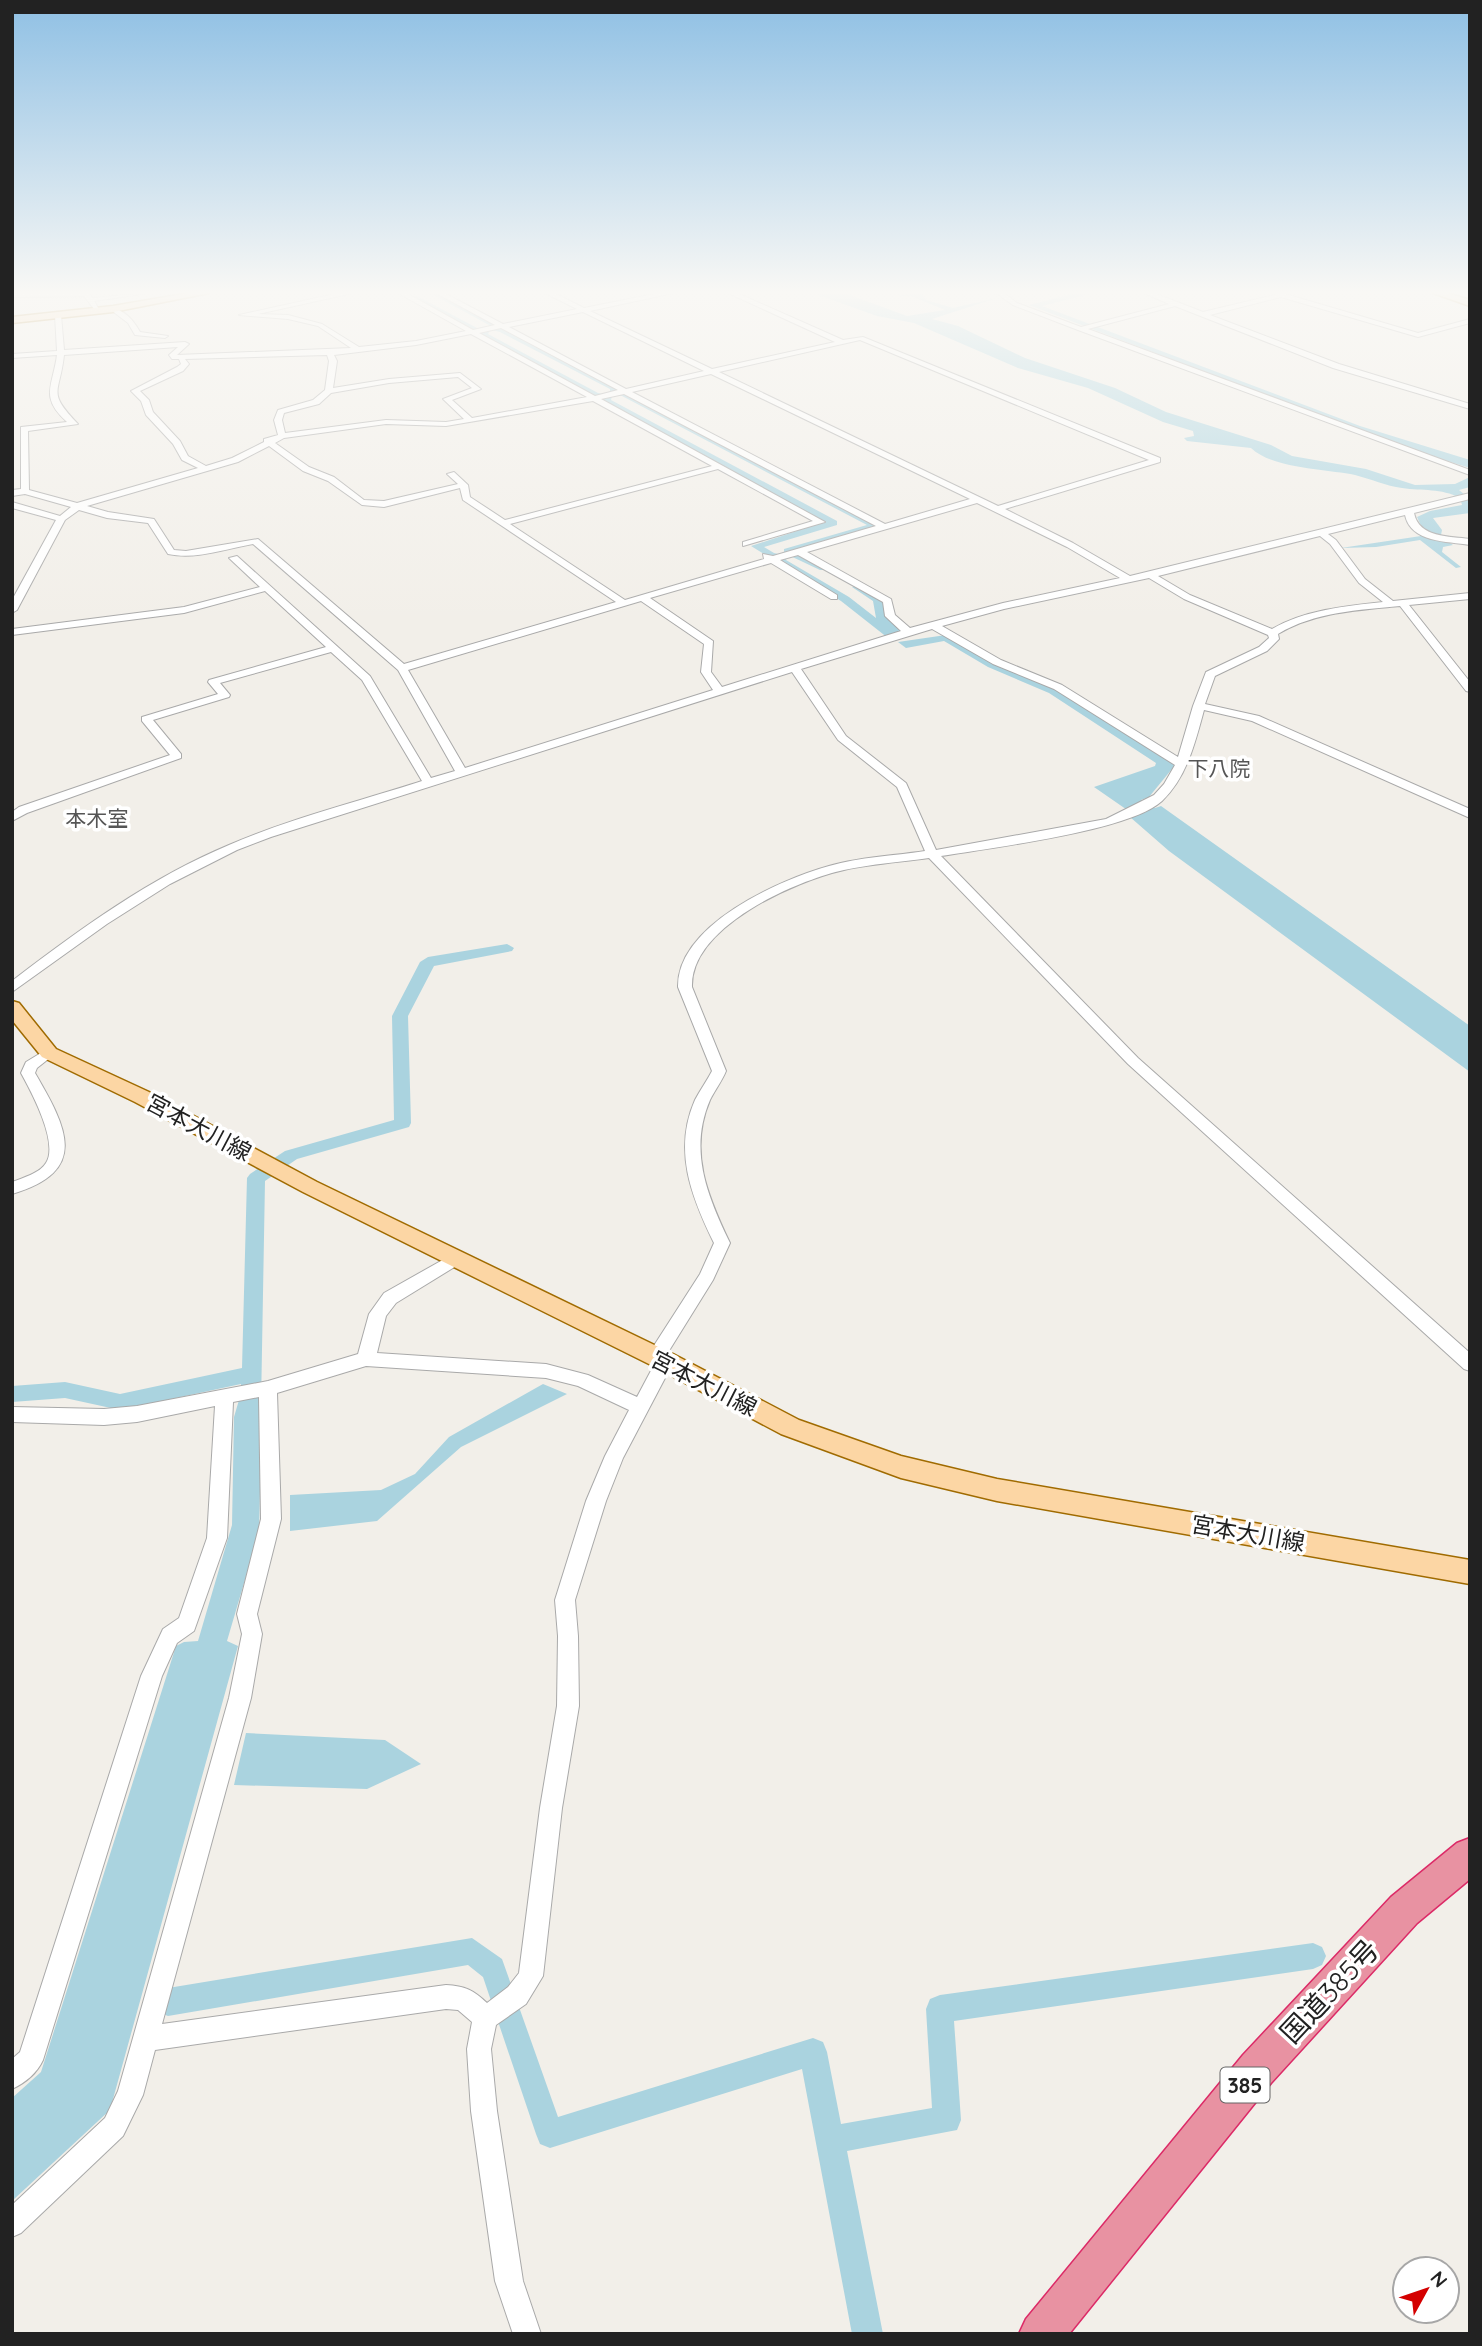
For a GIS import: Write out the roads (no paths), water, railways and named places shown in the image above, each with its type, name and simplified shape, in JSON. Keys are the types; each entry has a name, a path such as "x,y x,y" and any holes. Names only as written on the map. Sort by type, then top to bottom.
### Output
{"highway":[{"name":"国道385号","path":"1041,2334 1257,2069 1404,1910 1470,1856"}],"main road":[{"name":"宮本大川線","path":"12,1007 50,1053 142,1097 310,1187 660,1359 790,1427 901,1467 997,1490 1470,1572"}],"street":[{"path":"25,491 24,429 74,424 59,412 55,402"},
{"path":"146,402 149,413 177,443 185,458 206,469"},
{"path":"282,436 278,420 281,412 314,402"},
{"path":"451,402 469,419"},
{"path":"12,610 68,513 206,469 249,453 267,441 282,436 386,422 429,425 567,402"},
{"path":"601,402 821,522 746,544 834,597"},
{"path":"642,402 884,527"},
{"path":"773,402 998,509 1070,545 1128,579"},
{"path":"998,509 1157,460 1017,402"},
{"path":"1280,402 1470,473"},
{"path":"267,441 306,469 331,479 362,502 384,503 464,485"},
{"path":"506,522 718,467"},
{"path":"451,474 464,485 466,498 506,522 624,603"},
{"path":"12,493 25,491 68,513"},
{"path":"12,988 100,923 216,854 267,834 796,670 908,632 1003,606 1150,575 1470,496"},
{"path":"402,668 976,500"},
{"path":"12,505 151,521 171,552 186,554 255,541 402,668 462,773"},
{"path":"1409,512 1409,520 1420,533 1470,542"},
{"path":"1322,533 1333,542 1362,581 1390,603"},
{"path":"797,553 888,601 890,616 908,632"},
{"path":"234,558 366,678 429,784"},
{"path":"1150,575 1202,604 1273,633 1311,616 1390,603 1404,605 1470,596"},
{"path":"12,632 184,610 267,588"},
{"path":"643,598 709,643 706,672 720,693"},
{"path":"1404,605 1456,675 1470,689"},
{"path":"933,625 997,662 1058,687 1182,764"},
{"path":"527,2334 509,2281 484,2111 480,2049 494,2013 523,1991 531,1976 530,1964 537,1945 545,1855 568,1706 565,1600 596,1501 660,1359 707,1276 722,1243 703,1205 690,1159 698,1112 719,1071 711,1043 692,1009 684,981 695,950 753,902 833,869 1109,822 1125,812 1157,800 1182,764 1210,674 1263,649 1274,639 1273,633"},
{"path":"12,817 23,810 177,757 146,719 225,695 213,682 333,648"},
{"path":"796,670 842,738 902,785 932,854 1133,1060 1470,1364"},
{"path":"1198,706 1255,718 1470,814"},
{"path":"12,1188 50,1169 58,1154 53,1127 28,1073 31,1065 50,1053"},
{"path":"366,1359 378,1314 390,1298 455,1259"},
{"path":"12,1414 104,1417 264,1389 366,1359 546,1371 582,1380 639,1406"},
{"path":"12,2224 114,2127 130,2095 240,1698 252,1634 247,1614 271,1519 264,1389"},
{"path":"12,2077 30,2060 152,1676 170,1636 187,1624 217,1538 232,1396"},
{"path":"145,2039 446,1997 463,1998 494,2013"}],"water":[{"path":"1120,402 1146,402 1166,412 1271,445 1292,456 1366,469 1415,485 1455,484 1470,477 1470,487 1459,490 1470,499 1470,513 1433,518 1442,530 1441,535 1435,534 1453,545 1443,547 1442,552 1461,567 1456,568 1420,540 1376,547 1341,548 1421,536 1422,528 1417,517 1430,511 1462,505 1460,498 1439,491 1396,487 1355,475 1286,464 1261,455 1251,448 1187,441 1184,438 1194,436 1193,431 1163,422"},
{"path":"1285,402 1298,402 1360,426 1470,460 1470,468 1399,446"},
{"path":"946,635 1056,689 1176,764 1149,797 1141,800 1155,808 1161,806 1470,1026 1470,1072 1169,851 1130,817 1133,814 1094,787 1155,766 1156,763 1049,693 988,667 944,641 906,648 898,642"},
{"path":"543,1384 567,1394 461,1447 377,1521 290,1531 290,1495 381,1490 415,1474 449,1437"},
{"path":"256,1396 262,1410 259,1532 227,1641 238,1646 110,2110 12,2201 12,2098 41,2072 176,1646 184,1642 198,1641 232,1525 234,1417 239,1400"},
{"path":"246,1733 385,1740 421,1764 367,1789 234,1785"}],"waterway":[{"path":"609,402 833,523 756,546 771,556 783,558 778,560 845,599 892,636 900,633 881,617 878,599 857,587"},
{"path":"641,402 876,526 788,551 824,568"},
{"path":"252,1374 256,1178 291,1155 403,1123 400,1016 428,962 507,948"},
{"path":"12,1394 65,1390 120,1402 252,1374"},
{"path":"251,1406 252,1374"},
{"path":"168,2002 472,1951 493,1968 550,2134 813,2052 830,2140"},
{"path":"830,2140 947,2120 940,2009 1313,1956"},
{"path":"830,2140 868,2334"}],"district":[{"name":"下八院","path":"1219,768"},
{"name":"本木室","path":"97,818"}]}
